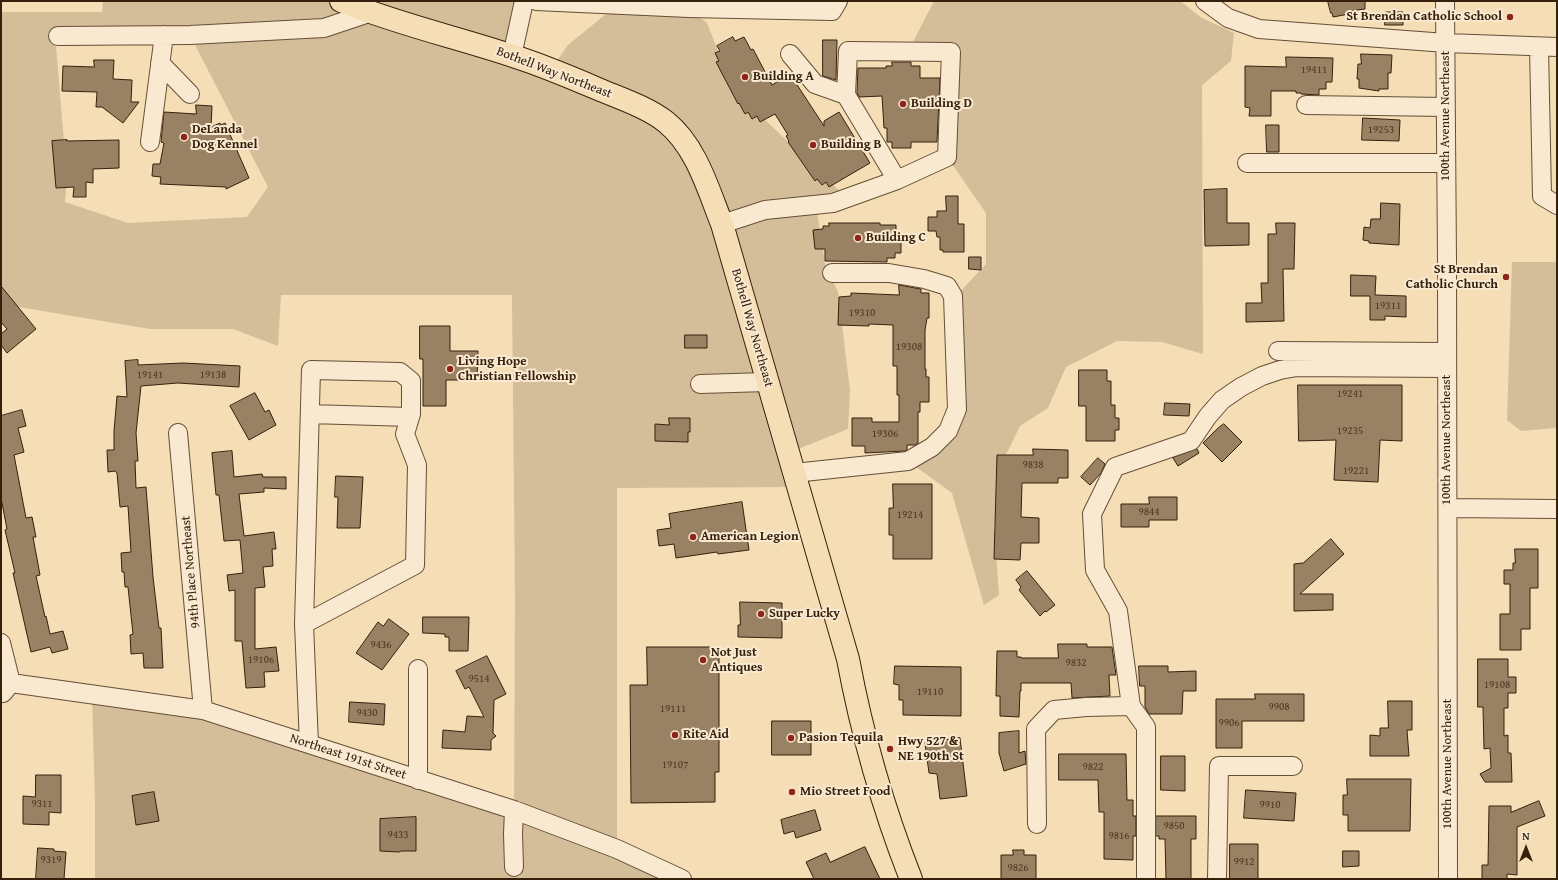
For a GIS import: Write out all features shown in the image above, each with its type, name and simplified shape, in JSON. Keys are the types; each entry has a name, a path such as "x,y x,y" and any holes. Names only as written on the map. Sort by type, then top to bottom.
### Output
{"main road":[{"name":"Bothell Way Northeast","path":"341,1 369,12 551,69 640,107 666,122 685,143 703,176 722,224 848,659 854,692 886,812 911,879"}],"street":[{"path":"512,56 524,1"},
{"path":"536,1 689,8 832,11 838,1"},
{"path":"1205,1 1228,18 1259,29 1446,43 1557,47"},
{"name":"100th Avenue Northeast","path":"1445,1 1448,508 1448,879"},
{"path":"58,36 164,35 324,28 369,12"},
{"path":"150,142 164,35"},
{"path":"1539,47 1542,196 1557,205"},
{"path":"722,224 765,210 833,203 896,180 947,157 951,52 848,51 846,95 896,180"},
{"path":"790,54 815,84 846,95"},
{"path":"160,63 190,94"},
{"path":"1306,105 1445,107"},
{"path":"1247,163 1446,163"},
{"path":"794,473 908,461 932,447 948,432 956,410 953,296 947,286 924,278 889,273 832,273"},
{"path":"1278,351 1447,360"},
{"path":"1146,879 1146,727 1131,706 1118,611 1095,570 1092,514 1115,467 1191,441 1208,416 1222,400 1262,376 1280,370 1297,367 1447,360"},
{"path":"304,624 415,566 417,465 405,434 410,417 412,381 400,372 311,370 304,624 309,744"},
{"path":"700,384 767,382"},
{"path":"310,414 410,417"},
{"name":"94th Place Northeast","path":"178,433 203,710"},
{"path":"1448,508 1557,509"},
{"path":"1,643 4,688"},
{"path":"418,668 418,780"},
{"name":"Northeast 191st Street","path":"4,688 203,710 514,810 617,849 682,879"},
{"path":"1036,824 1036,729 1054,710 1086,707 1131,706"},
{"path":"1218,879 1219,766 1293,766"},
{"path":"514,810 514,867"}],"shaded area":[{"path":"103,1 524,1 512,55 551,69 568,45 617,5 689,8 707,23 738,102 762,117 847,198 816,205 825,264 838,292 850,390 848,429 788,453 798,487 617,488 617,849 681,879 95,879 95,801 92,694 203,710 514,810 515,599 512,295 281,295 278,346 233,329 150,329 1,304 1,12 102,12","holes":["55,34 190,35 268,187 247,217 128,223 65,202 67,178"]},
{"path":"934,1 1180,1 1202,18 1234,33 1231,61 1202,85 1203,354 1162,342 1117,341 1066,367 1048,408 1020,426 1002,463 994,527 999,595 984,605 952,493 908,461 948,431 957,295 986,264 986,213 947,157 951,53 908,52"},
{"path":"1512,262 1557,262 1557,428 1521,431 1507,420"}],"building":[{"path":"1328,1 1365,1 1365,9 1349,11 1349,14 1333,17"},
{"path":"1386,12 1403,12 1403,25 1385,25"},
{"path":"733,37 735,41 744,37 751,50 753,49 772,85 790,74 824,126 824,121 839,112 870,163 829,187 826,182 822,185 817,179 815,181 788,142 789,141 786,136 788,135 775,114 760,122 757,116 752,119 748,112 745,114 739,103 738,104 716,62 719,61 715,53 720,51 717,46"},
{"path":"823,40 837,40 836,80 823,76"},
{"path":"1361,54 1392,55 1391,73 1388,73 1388,89 1379,89 1379,91 1359,88 1359,79 1357,79 1358,64 1361,64"},
{"path":"1286,57 1333,58 1332,82 1326,82 1326,89 1319,89 1319,95 1301,94 1296,93 1296,91 1271,91 1271,116 1249,116 1250,108 1245,107 1245,66 1286,67"},
{"path":"94,60 114,60 113,79 132,80 131,102 139,102 123,123 102,107 96,107 97,92 62,91 63,66 94,67"},
{"path":"892,62 911,62 911,66 920,66 920,78 940,78 937,142 911,142 911,148 892,148 892,142 887,142 887,128 884,128 882,96 859,97 857,92 858,68 886,68 886,66 892,66"},
{"path":"196,105 212,106 211,127 220,123 221,125 225,123 249,178 226,189 226,187 160,184 161,177 152,176 153,164 160,164 164,143 161,142 164,112 196,114"},
{"path":"1363,118 1400,120 1399,141 1362,140"},
{"path":"1266,125 1279,125 1279,152 1267,152"},
{"path":"119,140 119,168 93,169 93,183 86,182 86,197 73,197 74,187 56,188 52,141"},
{"path":"1227,189 1227,223 1249,223 1249,245 1205,246 1204,190"},
{"path":"946,196 958,196 958,224 964,224 964,252 943,252 943,250 940,250 940,237 937,237 936,231 928,231 928,217 937,217 937,211 946,211"},
{"path":"1381,203 1400,204 1399,245 1369,243 1369,241 1363,240 1364,227 1370,228 1371,219 1380,219"},
{"name":"Building C","path":"829,223 880,223 880,225 896,225 896,234 901,234 901,253 895,253 895,258 887,258 887,262 825,261 825,249 815,249 813,230 823,229 823,226 829,226"},
{"path":"1276,223 1295,223 1294,269 1283,269 1284,321 1246,322 1246,303 1262,303 1261,283 1268,283 1268,234 1276,234"},
{"path":"969,257 981,257 981,270 969,269"},
{"path":"1351,275 1376,276 1375,295 1406,296 1406,317 1385,316 1385,320 1370,320 1370,296 1351,296"},
{"path":"899,285 921,289 921,293 929,293 929,318 927,318 925,330 925,369 926,377 929,377 929,402 920,402 920,412 918,412 918,443 915,445 907,445 907,450 905,451 865,453 865,446 852,446 852,418 872,418 872,422 899,422 897,366 893,366 893,325 838,325 839,297 851,296 851,293 899,295"},
{"path":"1,286 36,329 7,353 1,345 1,334 7,329 1,322"},
{"name":"Living Hope Christian Fellowship","path":"420,326 450,326 450,351 478,351 477,380 446,380 446,406 423,406 423,359 420,359"},
{"path":"685,335 707,335 707,348 685,348"},
{"path":"138,360 138,365 183,363 240,366 239,387 178,383 141,386 136,433 138,461 135,461 136,488 146,487 153,577 159,628 161,628 163,668 144,668 143,653 131,654 130,635 133,634 128,587 125,587 124,572 122,572 121,553 131,552 128,506 120,507 117,473 115,471 108,472 107,450 114,450 117,396 127,397 125,361"},
{"path":"1079,370 1107,370 1107,381 1111,381 1111,405 1115,405 1115,418 1119,418 1119,430 1115,430 1115,441 1086,441 1086,406 1079,406"},
{"path":"1298,385 1402,385 1402,441 1380,440 1378,482 1334,480 1336,440 1299,441"},
{"path":"255,393 265,412 269,410 276,425 249,440 230,406"},
{"path":"1165,403 1190,404 1189,416 1164,415"},
{"path":"22,410 26,426 18,428 24,452 14,455 26,518 32,517 36,537 33,537 40,575 36,576 50,634 63,631 68,649 52,653 50,647 31,652 13,573 15,573 5,530 7,529 1,498 1,416"},
{"path":"669,418 690,418 688,442 655,441 655,424 669,425"},
{"path":"1224,424 1242,442 1222,462 1203,443"},
{"path":"1033,449 1068,450 1068,478 1058,478 1058,483 1022,483 1021,517 1039,518 1039,543 1021,543 1020,560 994,559 997,455 1033,455"},
{"path":"1197,449 1199,453 1178,466 1173,458"},
{"path":"232,451 234,477 262,474 263,477 286,477 286,489 264,488 264,492 239,494 244,536 274,532 276,549 272,549 273,566 263,567 265,587 255,588 255,649 276,647 279,671 264,672 265,687 246,688 242,641 235,641 235,590 229,591 227,575 243,573 240,540 224,541 219,495 216,495 212,453"},
{"path":"1098,458 1105,464 1101,473 1090,485 1081,477"},
{"path":"336,476 363,477 360,528 337,528 338,497 335,497"},
{"path":"893,484 932,484 932,559 893,559 893,535 889,535 889,508 893,508"},
{"path":"1149,497 1177,497 1177,520 1149,520 1149,527 1121,527 1121,504 1149,504"},
{"name":"American Legion","path":"742,502 749,550 718,554 717,552 676,558 674,544 659,546 657,530 671,528 669,514"},
{"path":"1331,539 1344,554 1300,594 1333,594 1333,610 1294,611 1294,564 1303,563"},
{"path":"1515,549 1538,549 1538,588 1530,588 1530,629 1521,629 1521,650 1500,650 1500,614 1510,614 1510,584 1504,584 1504,570 1513,570 1513,563 1515,563"},
{"path":"1027,571 1055,605 1040,616 1019,590 1021,587 1016,580"},
{"name":"Super Lucky","path":"740,602 782,603 782,638 738,637 738,625 740,625"},
{"path":"423,617 469,617 468,651 449,651 449,637 445,637 445,634 423,633"},
{"path":"389,619 409,634 382,670 356,653 378,622 383,626"},
{"path":"1058,644 1087,644 1087,647 1112,647 1116,675 1109,675 1110,696 1072,698 1071,683 1021,683 1019,717 1000,716 1000,696 996,696 997,651 1017,651 1017,657 1021,658 1058,658"},
{"name":"Rite Aid","path":"647,647 713,647 713,652 719,652 719,772 715,772 715,802 631,803 630,685 647,685"},
{"path":"487,656 506,694 494,700 493,733 496,736 491,740 491,750 442,748 443,730 465,732 467,716 484,717 469,687 465,689 456,671"},
{"path":"1478,659 1508,659 1508,677 1516,677 1516,693 1508,693 1508,708 1504,708 1504,736 1508,735 1508,753 1511,753 1512,782 1485,782 1480,774 1491,768 1490,748 1484,749 1483,707 1478,707"},
{"path":"895,666 961,667 961,716 903,715 903,700 899,700 899,685 894,684"},
{"path":"1139,666 1168,666 1168,672 1196,671 1196,691 1183,691 1182,714 1149,714 1145,707 1145,686 1140,686"},
{"path":"1255,694 1304,694 1304,721 1242,721 1242,748 1216,748 1216,699 1255,699"},
{"path":"1388,701 1412,701 1412,730 1407,730 1409,756 1370,756 1370,735 1380,736 1380,728 1388,728"},
{"path":"350,702 385,704 384,725 349,722"},
{"name":"Pasion Tequila","path":"772,721 811,721 811,755 772,755"},
{"path":"1019,731 1019,753 1025,751 1026,764 1004,771 999,753 999,733"},
{"path":"960,738 967,796 940,799 937,774 929,773 925,743"},
{"path":"1059,754 1126,754 1127,800 1133,800 1133,816 1136,816 1136,836 1133,836 1133,860 1104,859 1104,812 1099,812 1098,780 1059,780"},
{"path":"1161,756 1185,756 1185,791 1161,790"},
{"path":"36,775 61,775 61,813 49,812 49,825 23,824 23,796 35,797"},
{"path":"1347,779 1411,779 1410,831 1348,831 1348,815 1343,815 1343,795 1347,795"},
{"path":"1246,790 1296,793 1294,821 1244,818"},
{"path":"154,792 159,821 136,825 132,796"},
{"path":"1539,801 1545,816 1517,827 1517,875 1507,874 1507,879 1482,879 1482,865 1488,865 1489,806 1511,806 1511,812"},
{"path":"815,810 821,830 796,838 794,831 784,834 781,820"},
{"path":"1156,816 1196,816 1196,839 1191,839 1191,879 1166,879 1165,839 1159,839 1159,836 1156,836"},
{"path":"416,817 416,851 380,851 380,819"},
{"path":"1230,844 1258,844 1258,879 1230,879"},
{"path":"865,847 880,879 814,879 806,862 826,853 830,862"},
{"path":"38,848 54,849 54,851 66,852 64,879 36,879"},
{"path":"1013,850 1024,850 1024,855 1036,855 1036,879 1001,879 1001,855 1013,855"},
{"path":"1343,851 1359,851 1359,866 1343,867"}],"place":[{"name":"St Brendan Catholic School","path":"1510,17"},
{"name":"Building A","path":"745,77"},
{"name":"Building D","path":"903,104"},
{"name":"DeLanda Dog Kennel","path":"184,137"},
{"name":"Building B","path":"813,145"},
{"name":"Building C","path":"858,238"},
{"name":"St Brendan Catholic Church","path":"1506,277"},
{"name":"Living Hope Christian Fellowship","path":"450,369"},
{"name":"American Legion","path":"693,537"},
{"name":"Super Lucky","path":"761,614"},
{"name":"Not Just Antiques","path":"703,660"},
{"name":"Rite Aid","path":"675,735"},
{"name":"Pasion Tequila","path":"791,738"},
{"name":"Hwy 527 & NE 190th St","path":"890,749"},
{"name":"Mio Street Food","path":"792,792"}]}
